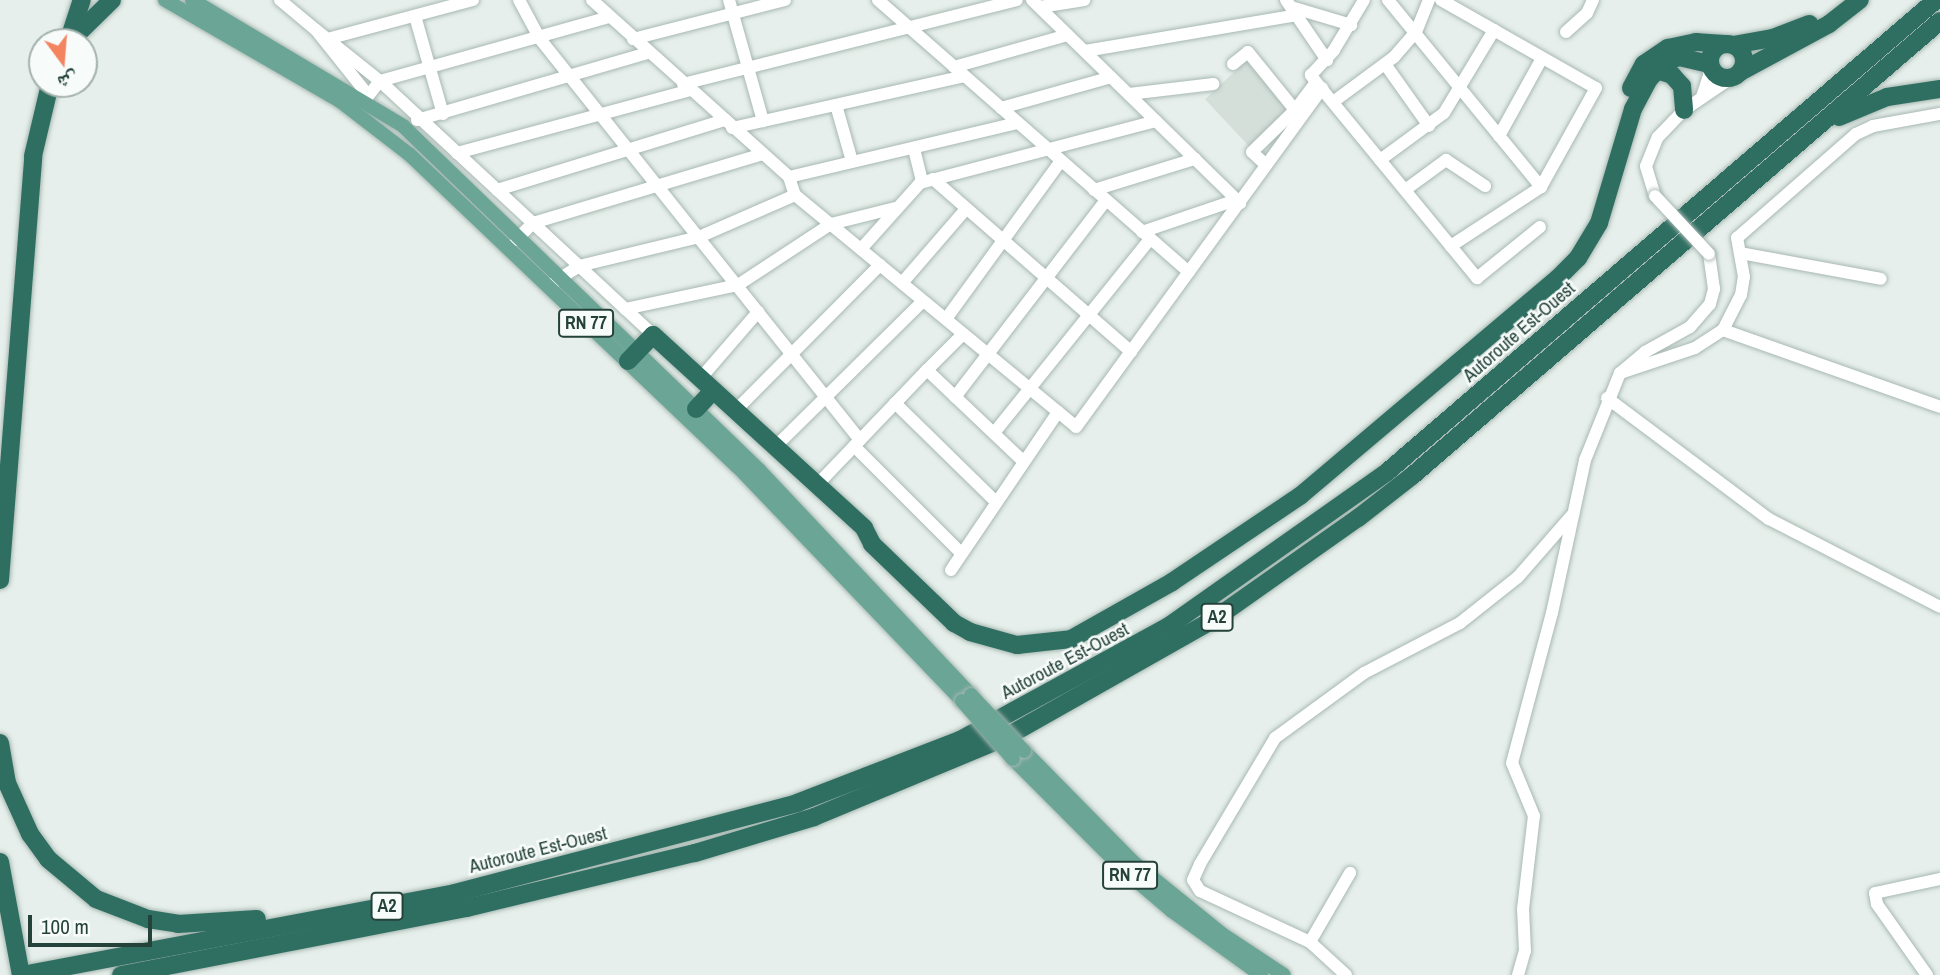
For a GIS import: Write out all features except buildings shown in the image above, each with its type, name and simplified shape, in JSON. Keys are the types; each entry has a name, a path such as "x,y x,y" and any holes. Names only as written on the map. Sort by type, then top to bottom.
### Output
{"highway":[{"path":"73,28 82,0"},
{"path":"83,28 112,0"},
{"path":"858,524 870,529 960,616 981,626 1035,635 1079,625 1145,588 1290,493 1551,271 1578,240 1597,205 1629,92 1644,64 1654,54 1686,43 1730,44 1788,33 1844,0"},
{"path":"632,357 653,335 858,524 872,544 941,612 970,632 1017,645 1046,644 1071,639 1102,625 1300,496 1568,268 1589,243 1602,216 1633,109 1656,70 1679,57 1710,66 1720,77 1735,75 1829,24 1860,0"},
{"name":"Autoroute Est-Ouest","path":"21,975 455,893 797,803 960,740 1118,657 1249,574 1387,472 1936,0"},
{"name":"Autoroute Est-Ouest","path":"121,975 467,908 695,853 814,817 1006,737 1123,674 1310,554 1412,476 1940,21"},
{"path":"1710,66 1712,52 1730,44"},
{"path":"1730,44 1744,57 1735,75"},
{"path":"1656,70 1672,75 1682,86 1684,110"},
{"path":"1820,126 1886,97 1940,89"},
{"path":"0,580 12,386 33,156 47,98"},
{"path":"696,409 707,385"},
{"path":"0,453 12,386"},
{"path":"0,743 7,783 25,825 48,859 96,899 148,919 178,924 278,916 320,918"},
{"path":"0,862 10,942 11,975"},
{"path":"0,916 21,975"},
{"path":"184,975 212,958"}],"main road":[{"name":"RN 77","path":"165,0 356,112 495,227 632,357 967,698"},
{"path":"192,0 366,97 403,126 495,227 516,240 552,283"},
{"path":"632,357 696,409 1018,755 1133,862 1222,934 1284,975"},
{"name":"RN 77","path":"1018,755 1125,871 1172,911 1261,975"}],"street":[{"path":"280,0 316,30 331,38 380,81 653,335"},
{"path":"331,38 473,0"},
{"path":"520,0 540,38 826,397 857,443 961,554"},
{"path":"592,0 789,177 795,195 1076,427 1266,165 1319,85"},
{"path":"633,39 731,6 785,0"},
{"path":"878,0 1189,272"},
{"path":"457,153 603,117 749,68 1017,0"},
{"path":"1036,4 1084,0"},
{"path":"1364,0 1351,25 1326,60 1311,75 1477,278 1540,227"},
{"path":"1388,0 1462,86 1541,187"},
{"path":"1333,102 1385,64 1416,32 1429,0"},
{"path":"1441,0 1596,88 1541,187 1451,246"},
{"path":"1566,32 1587,13 1592,0"},
{"path":"1036,4 1238,202"},
{"path":"731,6 763,121"},
{"path":"1085,51 1292,7 1351,25"},
{"path":"1292,7 1326,60"},
{"path":"415,16 443,114"},
{"path":"356,112 380,81 431,69 608,17"},
{"path":"316,30 366,97"},
{"path":"1380,160 1444,113 1494,30"},
{"path":"497,190 629,149 729,124 763,121 836,105 959,71 1068,35"},
{"path":"403,126 648,52"},
{"path":"1233,64 1248,52 1296,110"},
{"path":"1499,136 1542,58"},
{"path":"1385,64 1429,126"},
{"path":"1702,97 1710,66"},
{"path":"1518,975 1525,951 1523,909 1534,816 1512,763 1576,511 1585,460 1606,398 1620,373 1702,317 1714,289 1709,254 1655,196 1646,173 1649,154 1684,110 1735,75"},
{"path":"1001,108 1111,77"},
{"path":"1129,94 1213,84"},
{"path":"1266,165 1252,152 1319,85"},
{"path":"836,105 852,161"},
{"path":"1620,373 1695,348 1723,330 1741,295 1740,253 1737,242 1742,232 1856,134 1873,126 1940,114"},
{"path":"861,249 895,208 928,181 1156,121"},
{"path":"789,177 1018,123"},
{"path":"914,149 928,181 1131,352"},
{"path":"516,240 533,223 660,188 763,154"},
{"path":"1094,190 1195,159"},
{"path":"1405,190 1446,160 1485,186"},
{"path":"946,319 1004,243 1061,161"},
{"path":"552,283 579,266 699,237 795,195"},
{"path":"955,397 1107,200"},
{"path":"994,433 1089,316 1146,235 1238,202"},
{"path":"625,309 738,285 831,225 895,208"},
{"path":"902,284 964,210"},
{"path":"1740,253 1881,279"},
{"path":"735,411 880,265"},
{"path":"775,448 923,301"},
{"path":"707,385 758,312"},
{"path":"1723,330 1940,407"},
{"path":"816,486 963,334"},
{"path":"927,370 1023,461"},
{"path":"1606,398 1769,519 1940,607"},
{"path":"895,403 995,501"},
{"path":"951,570 995,501 1058,412"},
{"path":"1346,975 1310,942 1231,908 1194,885 1200,863 1268,747 1331,693 1460,623 1518,577 1576,511"},
{"path":"1310,942 1350,873"},
{"path":"1927,975 1877,904 1875,893 1940,879"}],"shaded area":[{"path":"1246,61 1291,109 1250,147 1205,99"}]}
